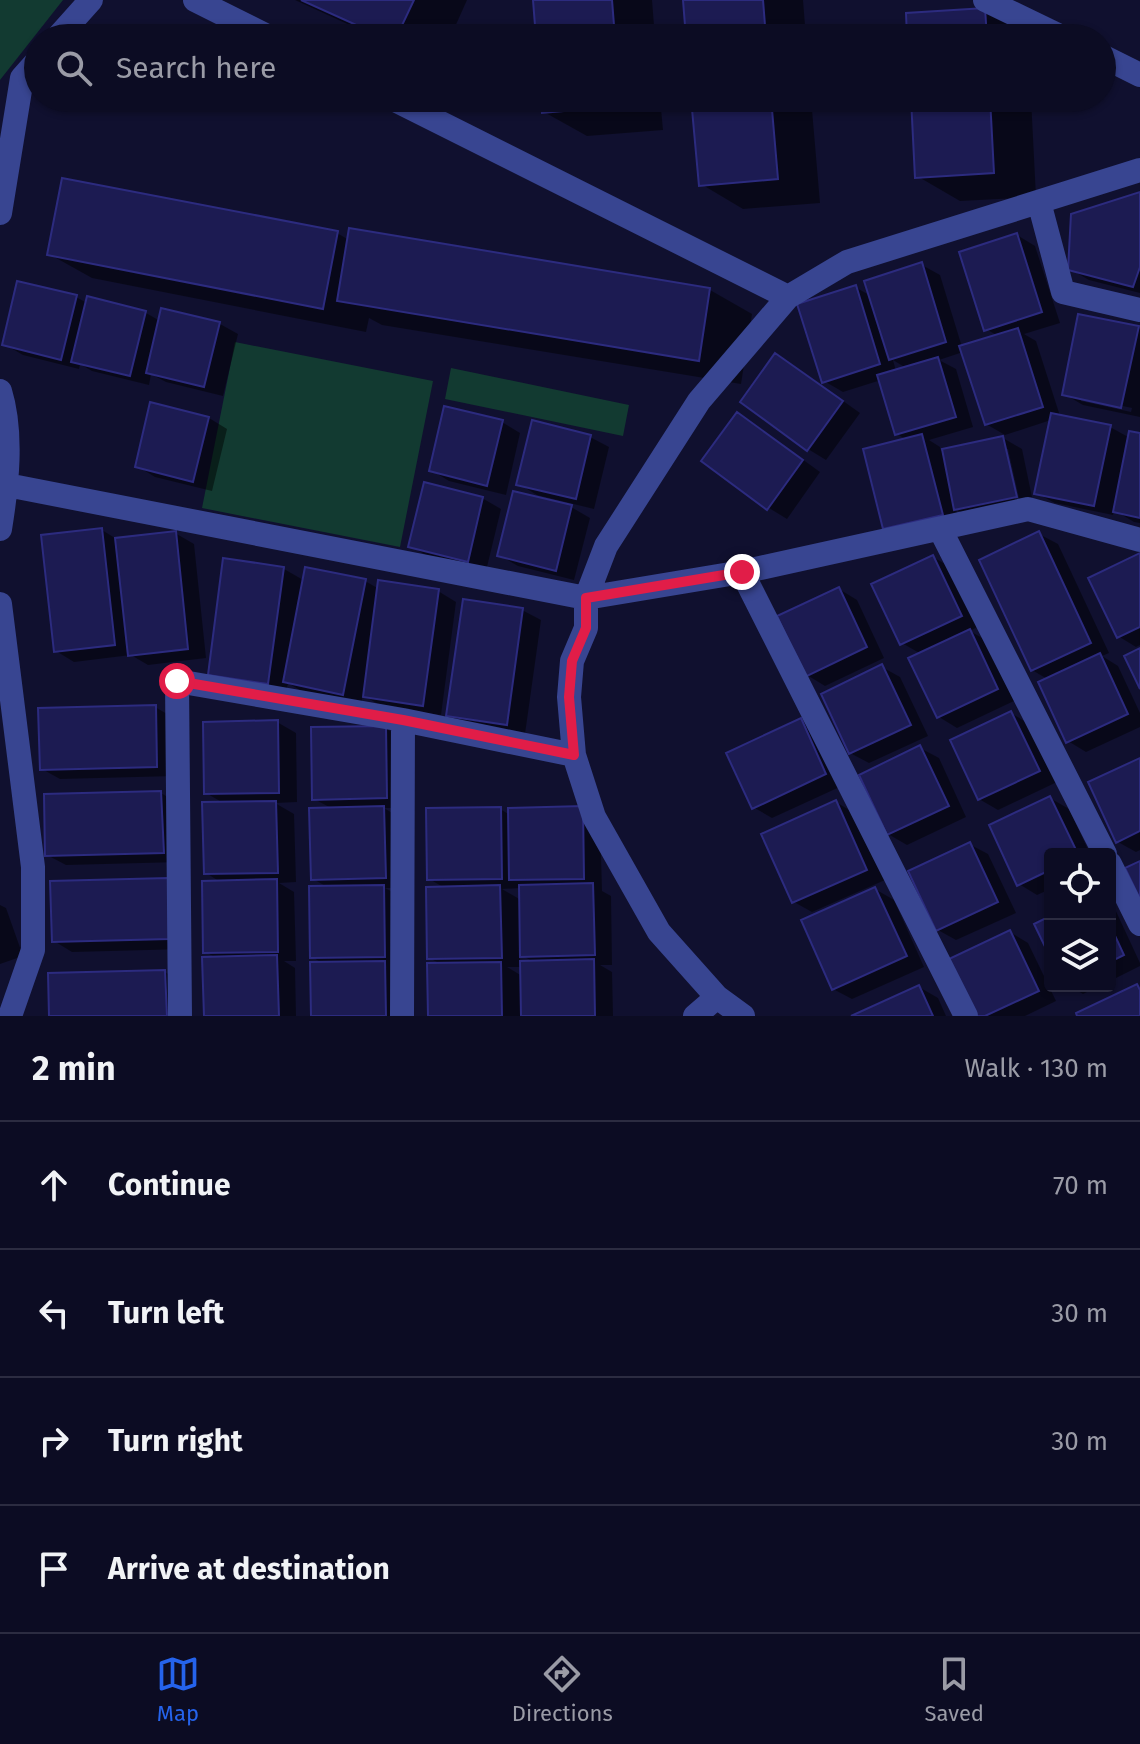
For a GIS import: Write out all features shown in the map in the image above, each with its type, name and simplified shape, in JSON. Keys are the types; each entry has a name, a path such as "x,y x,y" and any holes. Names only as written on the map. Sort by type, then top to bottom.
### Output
{"street":[{"path":"70,24 91,0"},
{"path":"195,0 243,24"},
{"path":"985,0 1035,24"},
{"path":"1116,63 1140,75"},
{"path":"0,213 24,76"},
{"path":"419,112 788,297"},
{"path":"743,1016 717,997 659,932 594,817 574,755 569,697 572,661 586,628 586,598 606,546 699,401 788,297 847,262 1140,170"},
{"path":"1039,202 1063,292 1140,310"},
{"path":"0,391 5,408 7,485 0,529"},
{"path":"7,485 586,598 742,572 1028,509 1140,540"},
{"path":"940,529 1102,848"},
{"path":"742,572 966,1016"},
{"path":"0,604 6,710 33,867 33,950 10,1016"},
{"path":"180,1016 177,681 403,720 574,755"},
{"path":"402,1016 403,720"},
{"path":"1116,876 1140,924"},
{"path":"695,1016 717,997"}],"green space":[{"path":"0,0 63,0 44,24 24,24 24,50 0,80"},
{"path":"235,342 433,381 400,547 202,508"},
{"path":"451,368 629,405 623,436 445,399"}],"building":[{"path":"301,0 414,0 403,24 354,24"},
{"path":"533,0 612,0 614,24 535,24"},
{"path":"683,0 763,0 765,24 685,24"},
{"path":"985,8 986,24 906,24 906,13"},
{"path":"692,112 772,112 778,179 699,186"},
{"path":"912,112 991,112 994,173 915,178"},
{"path":"62,178 338,231 323,309 47,255"},
{"path":"1140,192 1140,267 1133,287 1068,270 1071,214"},
{"path":"349,228 710,288 699,361 337,301"},
{"path":"1017,233 1042,312 984,331 959,252"},
{"path":"922,262 946,342 889,360 864,281"},
{"path":"17,281 77,295 61,360 2,345"},
{"path":"856,285 880,364 822,383 797,304"},
{"path":"87,296 146,311 130,376 71,362"},
{"path":"161,308 220,322 204,387 146,373"},
{"path":"1078,314 1139,326 1121,408 1062,395"},
{"path":"1018,328 1043,407 985,425 959,346"},
{"path":"775,353 843,401 807,451 740,402"},
{"path":"938,357 956,417 895,435 877,375"},
{"path":"150,402 209,417 193,482 135,467"},
{"path":"444,406 503,420 487,486 429,471"},
{"path":"737,412 803,460 767,510 701,461"},
{"path":"1051,413 1111,425 1094,506 1034,494"},
{"path":"532,420 591,435 576,499 516,485"},
{"path":"1129,431 1140,433 1140,518 1113,512"},
{"path":"922,434 943,515 883,529 863,449"},
{"path":"1003,436 1017,497 954,510 942,449"},
{"path":"424,482 483,497 468,562 408,547"},
{"path":"513,491 572,505 556,571 497,556"},
{"path":"102,528 115,645 54,652 41,535"},
{"path":"176,531 188,649 128,656 115,538"},
{"path":"1039,531 1091,643 1031,671 979,560"},
{"path":"1140,553 1140,627 1117,638 1088,578"},
{"path":"933,555 962,616 900,645 871,584"},
{"path":"223,558 284,567 268,684 208,675"},
{"path":"305,567 366,579 343,695 283,682"},
{"path":"378,580 439,589 423,706 363,697"},
{"path":"839,587 867,647 805,677 777,616"},
{"path":"463,599 523,608 507,725 446,716"},
{"path":"970,629 998,689 937,718 908,658"},
{"path":"1140,648 1140,689 1124,656"},
{"path":"1100,653 1128,714 1066,743 1038,682"},
{"path":"882,664 911,725 849,754 821,694"},
{"path":"156,705 157,767 40,770 38,708"},
{"path":"1011,711 1040,771 978,800 950,740"},
{"path":"801,718 826,774 752,809 726,753"},
{"path":"278,720 279,793 204,794 203,722"},
{"path":"386,726 387,798 312,800 311,727"},
{"path":"920,745 949,806 887,835 859,775"},
{"path":"1140,758 1140,831 1116,843 1088,782"},
{"path":"161,791 164,853 45,856 44,794"},
{"path":"1050,796 1075,848 1044,848 1044,873 1017,886 989,825"},
{"path":"836,800 867,870 792,903 761,834"},
{"path":"276,801 278,873 204,874 202,802"},
{"path":"384,806 386,878 311,880 309,808"},
{"path":"583,806 584,879 509,880 508,808"},
{"path":"501,807 502,879 427,880 426,808"},
{"path":"970,842 998,902 936,931 908,871"},
{"path":"1140,861 1140,899 1125,868"},
{"path":"168,878 169,939 52,942 50,881"},
{"path":"277,879 278,952 203,953 202,881"},
{"path":"593,883 595,955 520,957 519,885"},
{"path":"384,885 385,957 310,958 309,886"},
{"path":"500,885 502,958 427,959 426,887"},
{"path":"875,887 907,956 832,990 801,920"},
{"path":"1044,919 1044,945 1034,924"},
{"path":"1010,930 1039,991 985,1016 975,1016 949,959"},
{"path":"1116,938 1124,955 1116,959"},
{"path":"277,955 279,1016 204,1016 202,957"},
{"path":"594,959 595,1016 521,1016 520,961"},
{"path":"385,961 386,1016 311,1016 310,962"},
{"path":"501,962 502,1016 428,1016 427,963"},
{"path":"165,970 167,1016 49,1016 48,973"},
{"path":"1137,984 1140,990 1140,1016 1077,1016 1076,1013"},
{"path":"919,985 933,1016 851,1016"}],"route":[{"path":"177,681 403,720 574,755 569,697 572,661 586,628 586,598 742,572"}]}
